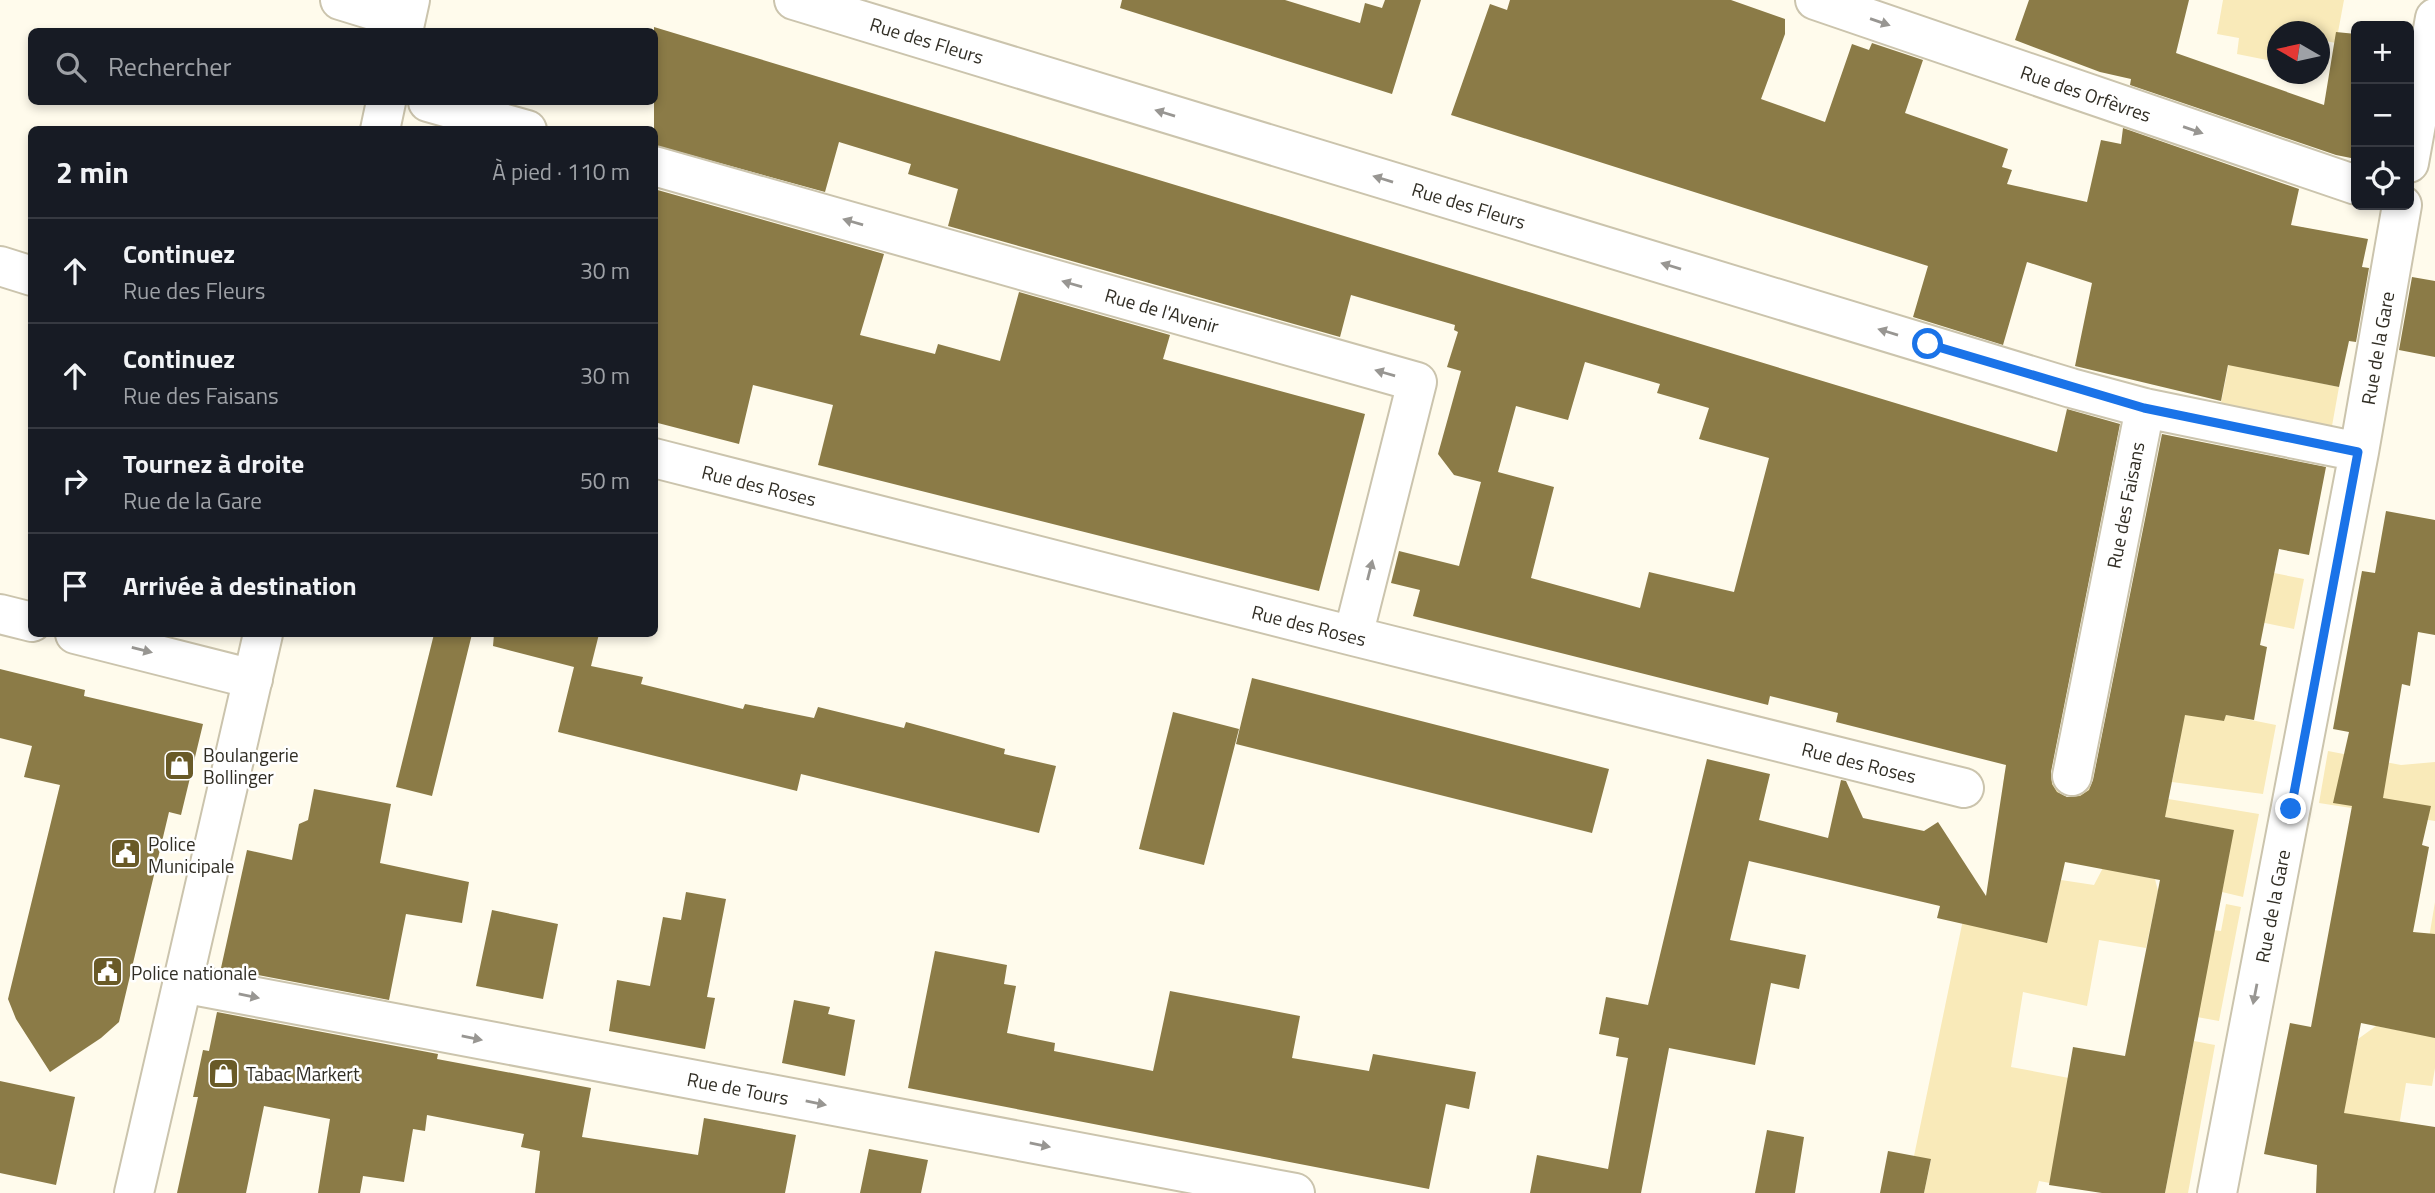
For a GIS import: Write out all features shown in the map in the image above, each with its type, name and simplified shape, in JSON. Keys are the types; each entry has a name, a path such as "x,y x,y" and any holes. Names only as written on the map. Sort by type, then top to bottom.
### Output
{"street":[{"path":"340,0 406,17"},
{"name":"Rue des Fleurs","path":"794,0 2144,408"},
{"name":"Rue des Orfèvres","path":"1815,0 2351,183"},
{"path":"2412,147 2435,18"},
{"path":"381,126 385,105"},
{"path":"439,105 513,126"},
{"name":"Rue de l'Avenir","path":"658,167 1417,382 1353,636"},
{"name":"Rue de la Gare","path":"2217,1193 2358,452 2401,210"},
{"path":"0,267 28,275"},
{"path":"2144,408 2358,452"},
{"name":"Rue des Faisans","path":"2072,776 2144,408"},
{"name":"Rue des Roses","path":"658,459 1964,788"},
{"path":"0,614 28,621"},
{"path":"87,637 253,679"},
{"path":"134,1193 262,637"},
{"name":"Rue de Tours","path":"182,983 1295,1193"}],"shaded area":[{"path":"2223,0 2344,0 2336,43 2330,42 2330,21 2267,21 2267,60 2237,54 2239,38 2217,34"},
{"path":"2304,227 2276,374 2339,387 2332,426 2325,429 2221,403 2234,337 2290,229"},
{"path":"2274,573 2304,579 2294,629 2207,611"},
{"path":"2163,703 2224,721 2226,715 2276,725 2263,794 2172,782 2180,743 2155,738"},
{"path":"2328,751 2401,765 2435,762 2435,821 2319,803"},
{"path":"2005,772 2259,814 2243,897 2222,892 2233,830 2165,817 2116,871 2155,879 2158,891 2146,948 2099,940 2087,1006 2023,992 2011,1067 2090,1082 2050,1183 2039,1181 2036,1193 1924,1193 1931,1160 1914,1156 1965,910 2022,910 2016,936 2031,940 2037,913 2053,916 2061,880 2094,885 2106,862 2114,802 2003,785"},
{"path":"2435,902 2435,1068 2432,1086 2406,1083 2396,1145 2339,1130 2358,1039 2376,1026 2413,1033"},
{"path":"2226,904 2241,907 2219,1021 2197,1017 2214,930 2221,931"},
{"path":"2194,1041 2215,1045 2188,1193 2165,1193"}],"building":[{"path":"1122,0 1285,0 1360,23 1365,3 1382,8 1385,0 1421,0 1392,94 1120,8"},
{"path":"1510,0 1731,0 1785,19 1785,34 1761,99 1825,122 1852,44 1869,50 1872,43 1923,60 1905,113 2008,149 2002,167 2012,170 2007,184 2087,202 2101,140 2121,144 2123,128 2299,189 2291,225 2368,239 2362,267 2369,268 2356,342 2349,341 2339,387 2228,365 2221,401 2075,366 2092,283 2027,262 2003,345 1913,317 1928,266 1451,115 1490,4 1507,10"},
{"path":"2029,0 2189,0 2176,53 2324,105 2327,84 2330,84 2336,32 2351,34 2351,158 2130,85 2131,79 2100,72 2015,40"},
{"path":"658,28 2057,452 2067,409 2120,424 2051,772 2052,784 2057,792 2067,797 2080,796 2089,790 2093,780 2162,434 2326,467 2309,555 2279,549 2260,645 2267,647 2254,720 2226,715 2224,721 2185,715 2165,817 2234,830 2165,1193 2102,1193 2049,1185 2073,1047 2125,1056 2160,880 2065,862 2047,943 1937,918 1940,906 1749,861 1730,940 1806,955 1799,989 1771,983 1755,1065 1669,1048 1641,1193 1530,1193 1537,1155 1608,1169 1628,1058 1616,1056 1619,1038 1599,1034 1606,997 1648,1005 1707,759 1770,774 1759,820 1828,838 1841,780 1846,781 1863,818 1924,831 1938,822 1986,896 2006,765 1836,722 1838,713 1770,696 1768,705 1413,616 1420,590 1391,583 1399,551 1459,566 1481,482 1454,475 1438,454 1461,371 1447,367 1458,332 1454,330 1455,325 1351,295 1340,337 948,226 958,189 908,174 911,164 839,142 825,192 658,146 654,105 658,105","holes":["1585,362 1660,384 1657,393 1709,408 1699,439 1769,458 1734,592 1649,572 1640,608 1531,578 1554,487 1498,472 1516,406 1568,420"]},
{"path":"658,190 884,254 860,335 935,354 938,344 1000,361 1019,292 1170,335 1163,359 1365,414 1319,591 818,465 833,405 753,385 739,444 658,423"},
{"path":"2412,277 2435,281 2435,357 2399,350"},
{"path":"2386,511 2435,520 2435,635 2418,632 2410,686 2402,684 2383,798 2431,806 2422,845 2429,847 2413,932 2435,934 2435,1038 2361,1023 2344,1113 2435,1127 2435,1193 2316,1193 2317,1165 2264,1154 2290,1023 2311,1027 2352,806 2333,803 2349,732 2333,729 2362,571 2375,573"},
{"path":"433,637 471,637 432,796 396,787"},
{"path":"494,637 598,637 591,666 643,677 641,684 743,709 745,704 814,718 818,707 904,728 906,722 1005,749 1004,754 1056,766 1039,833 801,774 797,791 558,732 574,667 493,646"},
{"path":"0,669 85,690 84,696 203,724 181,815 169,812 119,1022 101,1038 50,1072 16,1019 8,999 60,785 24,777 32,746 0,738"},
{"path":"1252,678 1609,769 1592,833 1236,744"},
{"path":"1173,712 1239,729 1204,865 1139,849"},
{"path":"314,789 391,804 380,863 469,882 462,923 406,914 389,1000 221,968 247,850 292,860 299,824 308,820"},
{"path":"686,892 726,899 707,997 715,998 705,1049 609,1031 617,980 650,986 663,917 681,920"},
{"path":"492,910 558,924 543,999 476,986"},
{"path":"935,951 1007,965 1004,984 1016,986 1007,1033 1055,1043 1054,1051 1153,1071 1170,991 1300,1016 1292,1058 1369,1071 1373,1054 1476,1072 1469,1109 1446,1104 1429,1189 908,1088"},
{"path":"794,1000 830,1007 828,1014 855,1020 845,1076 782,1063"},
{"path":"217,1012 438,1054 437,1059 591,1088 582,1137 698,1155 704,1118 796,1135 785,1193 535,1193 540,1151 521,1147 524,1134 427,1115 425,1131 413,1129 404,1182 363,1176 360,1193 318,1193 330,1119 264,1106 246,1193 177,1193 198,1097 193,1097 203,1050 209,1051"},
{"path":"0,1081 75,1097 56,1185 0,1173"},
{"path":"1767,1130 1804,1137 1795,1193 1755,1193"},
{"path":"869,1149 928,1160 921,1193 860,1193"},
{"path":"1888,1151 1931,1159 1924,1193 1880,1193"}],"place":[{"name":"Boulangerie Bollinger","path":"180,765"},
{"name":"Police Municipale","path":"125,854"},
{"name":"Police nationale","path":"108,972"},
{"name":"Tabac Markert","path":"223,1073"}],"route":[{"path":"1928,344 2144,408 2358,452 2291,809"}]}
